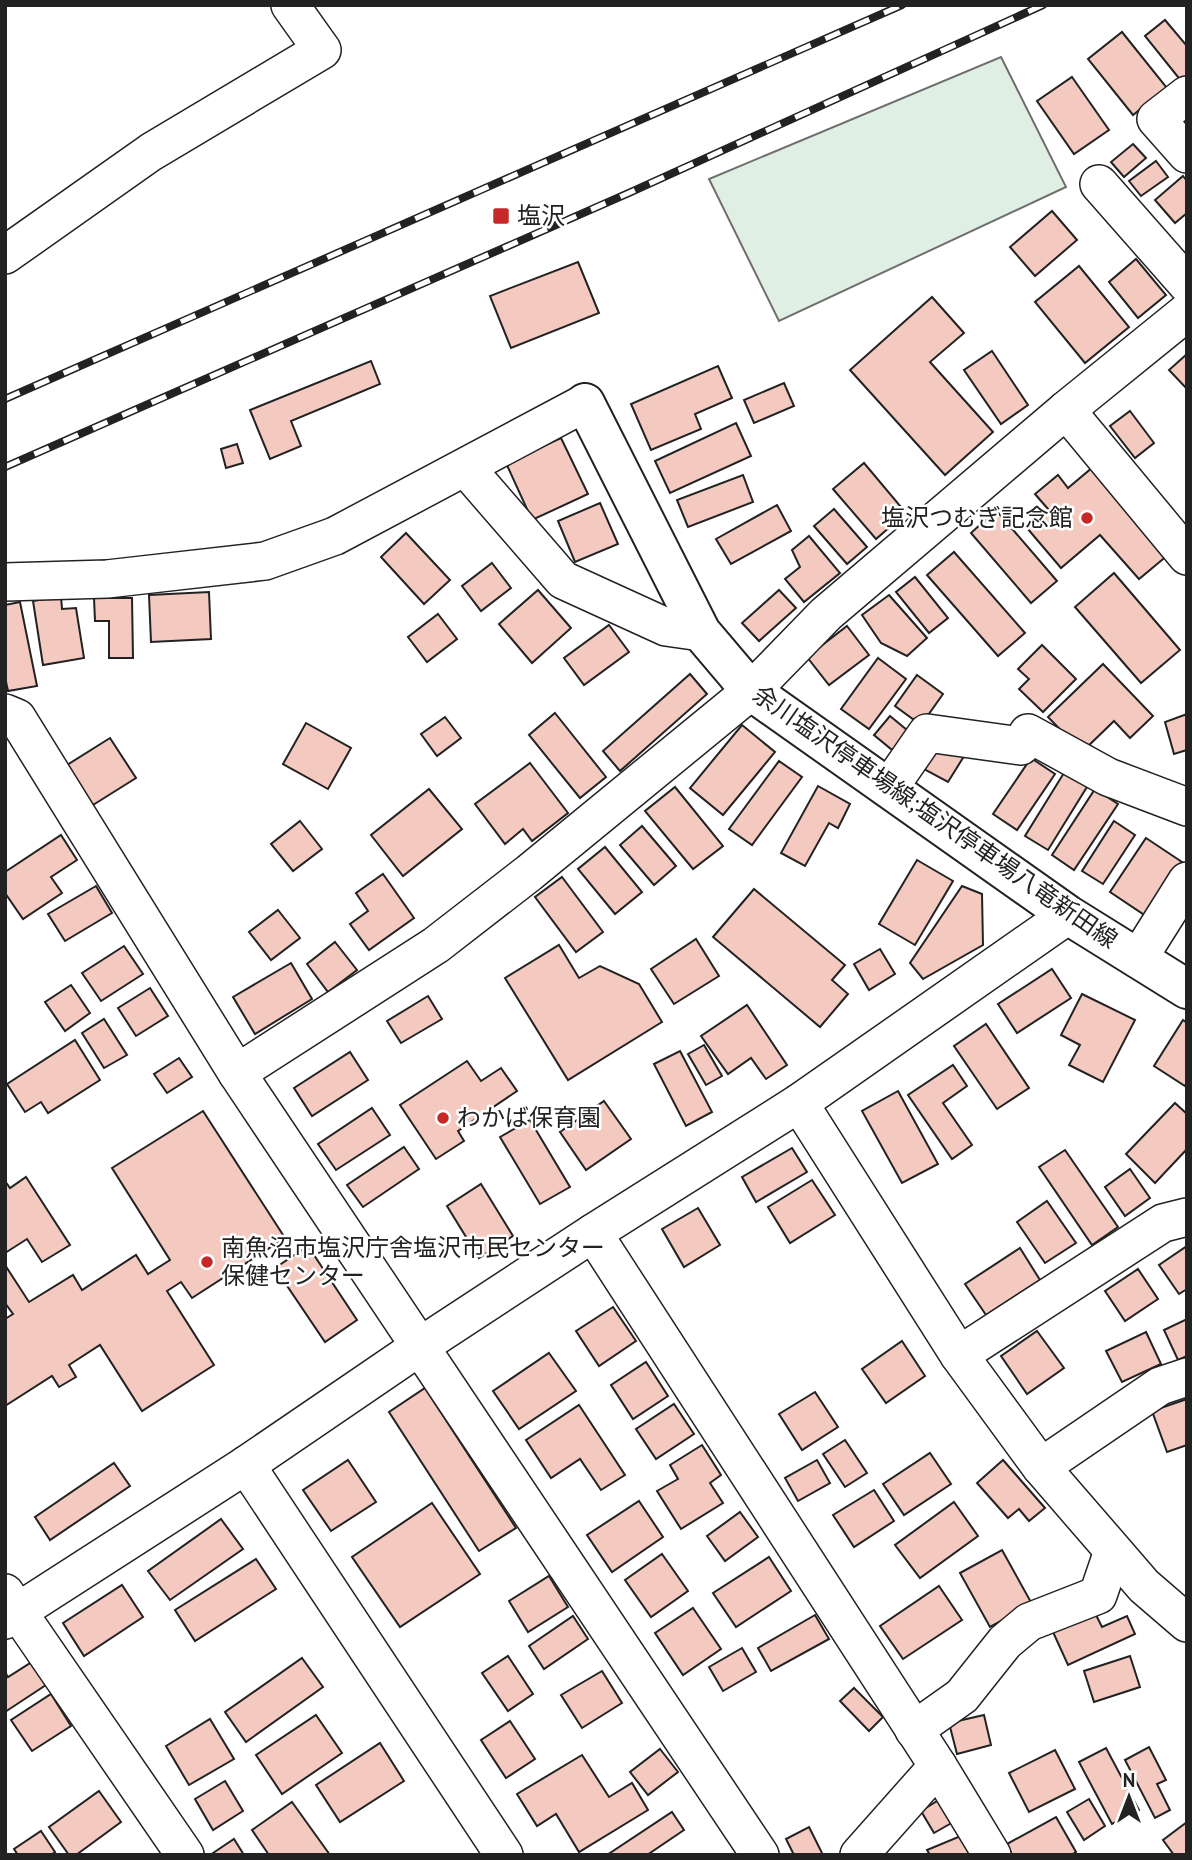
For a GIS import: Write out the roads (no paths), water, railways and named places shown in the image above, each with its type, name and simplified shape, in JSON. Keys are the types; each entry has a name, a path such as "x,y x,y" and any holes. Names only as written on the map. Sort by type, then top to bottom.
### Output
{"main road":[{"name":"余川塩沢停車場線;塩沢停車場八竜新田線","path":"584,403 701,632 751,691 1068,915 1187,989"}],"street":[{"path":"5,255 151,152 322,50 290,5"},
{"path":"1187,94 1156,118 1187,154"},
{"path":"1099,184 1187,284"},
{"path":"237,1073 436,945 529,873 751,691 826,614 1066,410 1187,312"},
{"path":"5,582 107,579 265,561 335,536 584,403"},
{"path":"1066,410 1187,556"},
{"path":"466,468 563,580 666,627 701,632"},
{"path":"5,713 18,718 237,1073 760,1855"},
{"path":"889,788 927,733 1021,746 1028,733 1108,777 1187,807"},
{"path":"1139,959 1187,881"},
{"path":"185,1855 9,1608 246,1465 593,1233 799,1103 1068,915"},
{"path":"799,1103 959,1355 1041,1467 1144,1586 1187,1623"},
{"path":"959,1355 1163,1223 1187,1217"},
{"path":"593,1233 938,1766 992,1855"},
{"path":"1041,1467 1160,1386 1187,1377"},
{"path":"246,1465 503,1855"},
{"path":"914,1730 962,1696 1004,1642 1029,1622 1098,1595 1113,1551"},
{"path":"859,1855 938,1766"}],"railway":[{"path":"5,399 902,5"},
{"path":"5,467 631,192 1043,5"}],"place":[{"name":"塩沢","path":"501,216"},
{"name":"塩沢つむぎ記念館","path":"1087,518"},
{"name":"わかば保育園","path":"443,1118"},
{"name":"南魚沼市塩沢庁舎塩沢市民センター 保健センター","path":"207,1262"}]}
